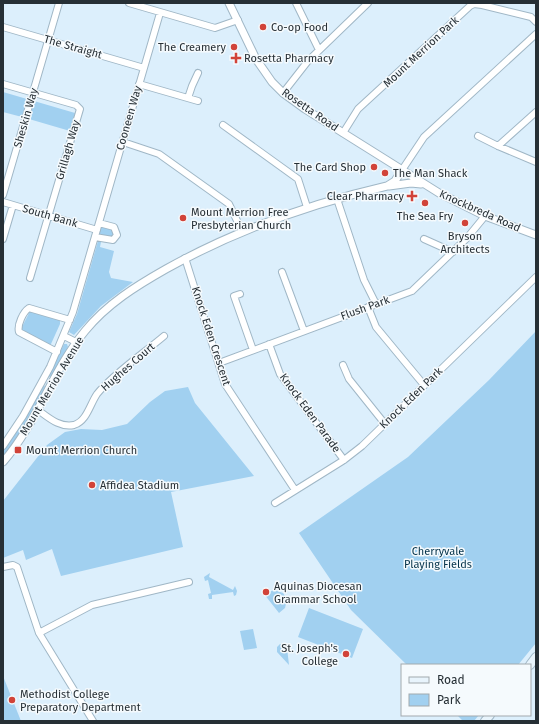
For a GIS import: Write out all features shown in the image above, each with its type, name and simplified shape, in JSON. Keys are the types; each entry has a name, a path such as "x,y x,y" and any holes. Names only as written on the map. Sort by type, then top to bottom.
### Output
{"street":[{"name":"Sheskin Way","path":"3,195 59,3"},
{"path":"129,3 216,28 238,20"},
{"name":"Rosetta Road","path":"229,3 263,71 283,93 425,185"},
{"path":"296,3 319,50"},
{"path":"283,93 319,50 368,3"},
{"name":"Mount Merrion Park","path":"343,133 358,109 470,6 474,4 482,5 531,17 536,22"},
{"name":"Cooneen Way","path":"64,336 95,237 160,13"},
{"name":"The Straight","path":"3,27 144,68"},
{"path":"387,186 395,181 424,137 536,34"},
{"path":"188,98 198,73"},
{"path":"3,84 33,93"},
{"path":"140,84 198,101"},
{"name":"Grillagh Way","path":"33,93 76,105 80,108 49,216"},
{"path":"498,146 536,112"},
{"path":"223,125 298,179 307,207"},
{"path":"478,136 536,162"},
{"path":"123,142 159,154 229,204 242,231"},
{"name":"Mount Merrion Avenue","path":"3,462 38,410 76,342 96,319 120,298 186,258 242,231 307,207 387,186 411,183 425,185"},
{"name":"Knockbreda Road","path":"425,185 485,216 536,236"},
{"path":"338,199 364,280 376,304"},
{"name":"South Bank","path":"3,202 97,230"},
{"path":"3,239 13,205"},
{"path":"30,278 49,216"},
{"name":"Flush Park","path":"219,363 418,288 454,252 485,216"},
{"path":"95,237 110,241 117,235 114,227 99,223"},
{"path":"424,239 454,252"},
{"name":"Knock Eden Crescent","path":"186,258 228,390 295,490"},
{"path":"282,272 304,331"},
{"name":"Knock Eden Park","path":"274,503 344,460 362,446 536,277"},
{"path":"240,294 234,296 253,350"},
{"path":"368,307 376,327 424,386"},
{"path":"57,352 19,332 19,326 25,310 28,308 70,320"},
{"path":"64,336 76,342"},
{"name":"Mount Merrion Avenue","path":"3,446 23,416 64,336"},
{"name":"Hughes Court","path":"38,410 62,425 69,426 79,422 103,388 164,336"},
{"name":"Knock Eden Parade","path":"269,344 280,374 344,460"},
{"path":"343,366 349,379 385,424"},
{"path":"3,433 10,437"},
{"path":"3,567 13,564 18,570 39,633 93,721"},
{"path":"39,633 92,605 189,582"}],"green space":[{"path":"3,92 27,99 22,117 3,112"},
{"path":"34,101 75,113 70,131 29,119"},
{"path":"101,227 113,230 113,237 98,235"},
{"path":"98,241 101,242 100,247 114,251 109,272 111,278 133,282 101,306 74,335 69,332 77,314"},
{"path":"30,311 60,320 60,324 51,344 47,344 22,331 22,327"},
{"name":"Cherryvale Playing Fields","path":"536,331 536,643 519,664 406,664 351,610 299,533 408,457 489,380"},
{"path":"64,344 67,344 68,347 58,367 50,377 48,376"},
{"path":"43,385 45,386 38,404 3,458 3,450 23,421"},
{"name":"Affidea Stadium","path":"188,387 195,403 254,476 171,492 183,547 61,576 52,549 26,560 23,550 3,558 3,501 47,445 65,432 81,429 102,430 127,424 150,402 165,391"},
{"path":"210,573 209,577 233,590 235,586 237,591 236,595 234,596 233,592 212,595 212,599 209,599 208,594 211,593 208,580 205,581 204,577"},
{"path":"274,590 283,593 287,599 285,608 279,613 264,594"},
{"path":"309,608 363,629 352,658 298,637"},
{"path":"253,629 257,648 244,650 240,631"},
{"path":"280,644 287,648 289,665 277,652 277,647"},
{"path":"3,676 21,721 3,721"},
{"path":"458,716 478,716 474,721 463,721"}],"place":[{"name":"Co-op Food","path":"263,27"},
{"name":"The Creamery","path":"234,47"},
{"name":"Rosetta Pharmacy","path":"236,58"},
{"name":"The Card Shop","path":"374,167"},
{"name":"The Man Shack","path":"385,173"},
{"name":"Clear Pharmacy","path":"412,196"},
{"name":"The Sea Fry","path":"425,203"},
{"name":"Mount Merrion Free Presbyterian Church","path":"183,218"},
{"name":"Bryson Architects","path":"465,223"},
{"name":"Mount Merrion Church","path":"18,450"},
{"name":"Affidea Stadium","path":"92,485"},
{"name":"Aquinas Diocesan Grammar School","path":"266,592"},
{"name":"St. Joseph's College","path":"346,654"},
{"name":"Methodist College Preparatory Department","path":"12,700"}]}
